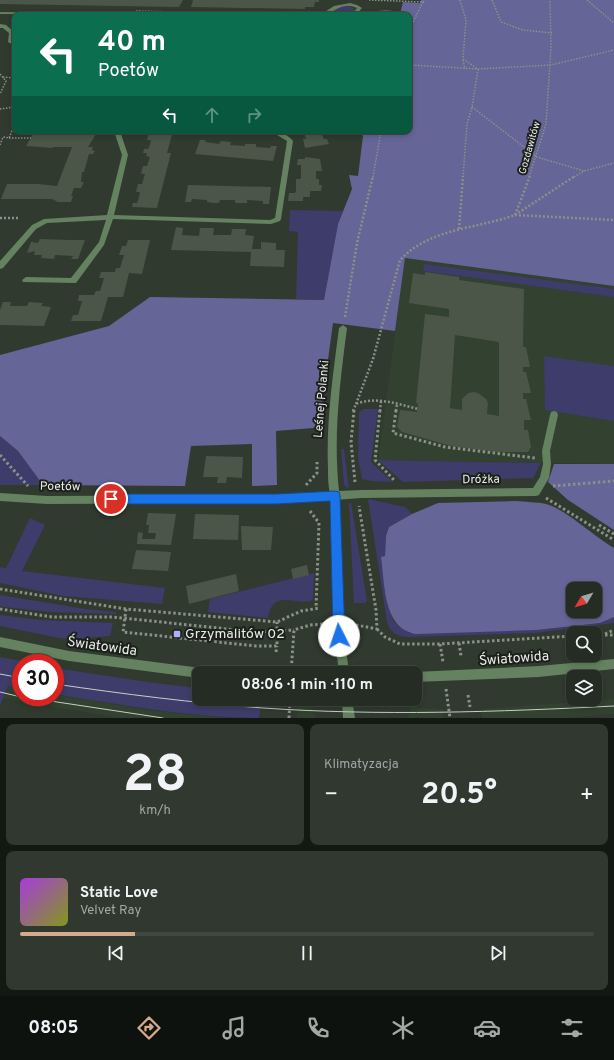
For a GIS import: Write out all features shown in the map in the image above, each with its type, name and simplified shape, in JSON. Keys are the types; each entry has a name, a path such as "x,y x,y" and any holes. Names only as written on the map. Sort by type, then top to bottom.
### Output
{"street":[{"path":"326,12 335,4 346,2 354,4 360,8 356,12"},
{"path":"0,13 12,13"},
{"path":"0,26 4,26 12,33 10,41 12,42"},
{"path":"26,280 73,281 102,243 125,155 118,134"},
{"path":"0,266 34,227 46,221 110,217 271,222 278,219 290,141 287,136 281,134"},
{"name":"Leśnej Polanki","path":"343,328 333,401 331,436 332,471 335,496 338,624 343,666"},
{"path":"536,492 544,478 547,459 546,450 554,415"},
{"name":"Dróżka","path":"335,496 357,494 536,492"},
{"name":"Poetów","path":"0,497 32,499 277,499 335,496"},
{"name":"Światowida","path":"0,642 76,658 192,672"},
{"name":"Światowida","path":"422,677 493,674 614,664"},
{"path":"347,706 349,718"}],"path":[{"path":"369,0 424,1 412,24"},
{"path":"460,0 466,20 463,59 465,69"},
{"path":"492,0 501,22 523,30 552,33"},
{"name":"Gozdawitów","path":"514,215 537,157 546,124 551,65 552,33 550,0"},
{"path":"587,0 614,23"},
{"path":"132,11 173,12"},
{"path":"412,65 478,69 551,65 614,50"},
{"path":"463,59 478,69"},
{"path":"459,230 467,124 472,107 478,69"},
{"path":"0,74 6,81 0,94"},
{"path":"2,77 12,78"},
{"path":"0,109 12,107"},
{"path":"472,107 537,157 584,171"},
{"path":"9,138 12,130"},
{"path":"343,328 357,244 376,165 381,134"},
{"path":"0,145 3,137 32,138"},
{"path":"377,629 351,449 353,411 373,359 400,260 405,253 424,240 459,230 501,222 584,171 614,163"},
{"path":"514,215 614,220"},
{"path":"0,218 20,218"},
{"path":"356,404 366,400 381,401 418,409"},
{"path":"381,401 375,460 400,486"},
{"path":"397,404 394,433 412,440 478,454 547,459"},
{"path":"0,455 31,490 32,499"},
{"path":"301,489 317,473 318,458"},
{"path":"536,492 547,487 614,481"},
{"path":"536,492 614,540"},
{"path":"308,510 313,513 319,523 316,608"},
{"path":"599,525 614,534"},
{"path":"0,589 126,609 277,622 301,610 320,608"},
{"path":"0,609 52,616 125,618 256,632 294,630 319,624"},
{"path":"126,609 123,632 277,646"},
{"path":"276,652 277,622"},
{"path":"354,624 377,629 385,637 400,644 440,644 566,636"},
{"path":"291,666 294,630"},
{"path":"605,634 614,630"},
{"path":"602,634 614,635"},
{"path":"459,643 462,656"},
{"path":"440,644 443,659"},
{"path":"447,694 450,718"},
{"path":"468,695 470,707"},
{"path":"289,718 290,706"}],"shaded area":[{"path":"421,0 614,0 614,286 405,258 395,331 333,323 319,426 313,428 276,431 277,485 252,486 252,444 191,446 185,486 43,485 18,451 0,436 0,355 109,326 150,297 324,300 338,224 352,189 349,175 358,176 363,136 361,134 412,134 412,12 400,12 403,2 420,3"},
{"path":"345,4 355,9 354,12 330,12 337,6"},
{"path":"386,10 396,12 372,12"},
{"path":"290,210 343,211 338,224 324,300 296,299 298,232 289,231"},
{"path":"405,258 614,286 614,464 378,460"},
{"path":"424,264 614,289 614,297 423,271"},
{"path":"544,356 614,366 614,421 545,410"},
{"path":"363,409 378,409 371,462 393,482 362,479 358,458 359,413"},
{"path":"0,436 18,451 43,485 0,485"},
{"path":"341,449 344,449 349,489 344,485"},
{"path":"378,460 541,463 533,478 403,482"},
{"path":"554,464 614,464 614,530 568,500 548,482"},
{"path":"368,499 405,507 412,514 389,527 386,536 385,557 382,557 392,618 395,623 409,633 537,630 566,627 566,629 535,633 407,637 400,636 392,631 387,622"},
{"path":"515,501 546,504 562,511 614,548 614,617 600,623 537,630 416,634 405,630 397,624 391,615 385,592 381,557 385,556 386,536 389,527 412,514 438,503"},
{"path":"351,502 367,601 365,603 354,603 349,504"},
{"path":"30,518 45,525 22,571 165,588 162,604 63,596 0,583 0,567 6,568"},
{"path":"314,573 313,598 311,601 279,601 274,604 268,618 208,612 210,599"},
{"path":"0,595 86,609 116,612 116,614 51,612 4,607 0,606"},
{"path":"0,615 41,620 113,623 110,636 73,639 59,638 0,626"},
{"path":"614,617 614,623 590,626 573,626 600,623"},
{"path":"0,657 12,659 12,687 8,686 0,706"},
{"path":"64,669 192,687 192,706 261,706 259,718 208,716 64,695"},
{"path":"8,686 12,687 12,700 3,698"},
{"path":"64,696 148,710 228,718 120,718 50,706 64,706"},
{"path":"614,699 614,714 568,718 482,718 480,709 566,703 566,706 602,706 602,700"},
{"path":"298,706 311,706 315,718 297,718"},
{"path":"412,706 416,706 417,708 443,709 444,718 408,718"}],"building":[{"path":"0,0 183,0 179,7 0,4"},
{"path":"193,0 319,0 319,2 315,2 314,7 305,7 305,9 191,7"},
{"path":"33,134 96,134 88,147 93,147 92,150 95,151 93,154 89,154 84,172 82,172 81,182 84,182 81,188 74,188 71,196 73,196 71,202 58,202 52,199 1,199 7,184 38,184 57,186 72,147 53,148 26,146"},
{"path":"149,134 172,134 167,153 171,153 157,208 132,207 133,203 137,203 139,197 140,192 136,192 138,184 142,184 145,174 141,174 143,166 147,166 150,157 146,156 147,153 143,153 144,149 148,149 150,145 151,140 147,140"},
{"path":"305,134 320,134 324,139 327,139 329,144 305,148 303,139 306,139"},
{"path":"200,140 206,140 205,142 219,144 221,141 231,142 230,145 245,146 245,144 256,144 256,147 270,148 271,146 277,146 273,161 195,154"},
{"path":"305,157 320,159 322,171 316,171 316,179 319,179 319,185 322,185 321,191 310,191 310,197 303,197 303,201 288,201 289,193 295,193 296,191 296,179 301,179 301,165 297,165 298,159 305,159"},
{"path":"188,185 271,187 269,204 263,204 263,201 247,200 247,203 235,203 235,200 220,200 219,203 213,203 207,202 207,200 192,199 191,202 185,202"},
{"path":"176,227 183,228 182,235 199,236 200,228 214,228 213,235 231,235 232,229 246,229 245,235 254,236 252,249 261,249 261,242 276,243 276,250 285,250 284,267 250,266 251,252 171,250"},
{"path":"40,239 85,240 78,259 71,259 73,256 55,255 54,259 41,258 42,255 34,255 35,251 27,253 31,242 38,243"},
{"path":"128,240 150,240 142,274 129,273 123,297 108,297 101,321 71,321 73,315 78,315 82,301 78,301 79,295 94,295 96,291 100,291 104,278 99,278 101,272 115,272 116,268 120,268 124,255 119,255 122,246 126,246"},
{"path":"425,272 459,277 459,280 524,289 523,347 526,347 530,367 523,367 523,372 526,372 531,393 523,393 523,399 526,399 531,420 524,420 524,430 528,430 531,447 528,452 496,452 451,446 402,432 397,427 400,410 417,412 418,403 416,403 425,314 449,317 449,309 409,303 413,273 425,275","holes":["455,335 499,342 499,416 487,414 488,403 486,399 478,393 473,392 468,393 462,399 462,410 450,408"]},
{"path":"3,302 11,302 10,306 27,306 29,302 43,303 41,306 51,307 44,326 0,325 0,310"},
{"path":"206,456 243,457 242,478 227,477 226,483 217,483 218,477 203,477"},
{"path":"148,513 176,514 171,545 137,544 138,532 143,533 142,539 155,539 156,533 148,533 149,525 146,525"},
{"path":"195,514 239,515 238,540 193,539"},
{"path":"241,526 273,527 271,550 242,550"},
{"path":"136,550 171,552 168,571 132,569"},
{"path":"307,565 309,575 293,579 291,569"},
{"path":"236,574 239,591 189,604 186,586"}],"tram line":[{"path":"0,674 12,676"},
{"path":"64,685 133,695 237,706 351,712 526,710 614,706"},
{"path":"0,692 12,695"},
{"path":"64,703 163,718"}],"place":[{"name":"Grzymalitów 02","path":"177,634"}],"route":[{"path":"111,499 277,499 335,496 339,636"}]}
